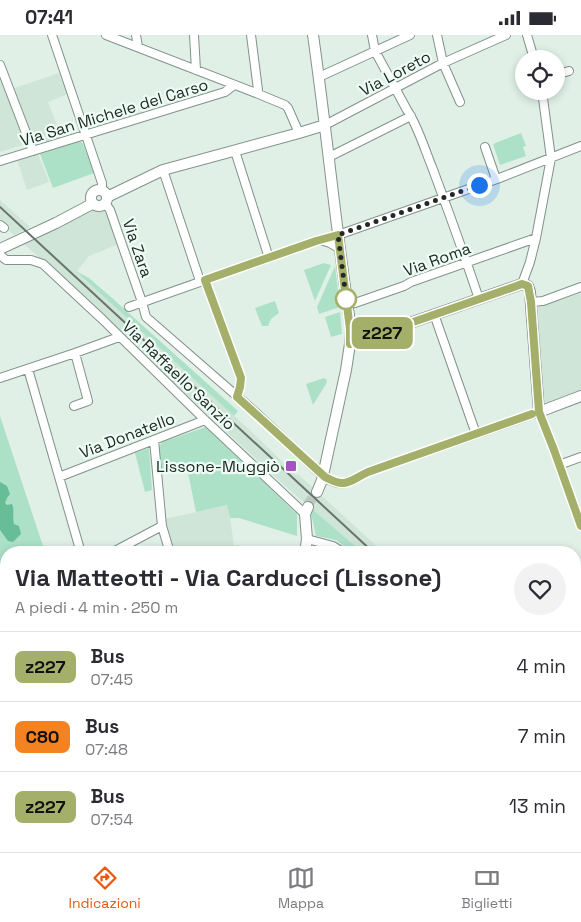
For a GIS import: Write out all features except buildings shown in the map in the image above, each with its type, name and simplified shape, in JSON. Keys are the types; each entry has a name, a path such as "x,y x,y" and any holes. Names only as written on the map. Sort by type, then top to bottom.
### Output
{"street":[{"name":"Via Zara","path":"52,35 146,317 324,476"},
{"path":"106,35 256,93 288,108 300,133"},
{"path":"136,35 138,47"},
{"path":"194,35 196,70"},
{"path":"251,35 258,90 256,93"},
{"path":"313,35 350,329 350,344 331,443 324,476 317,492"},
{"path":"372,35 375,51 410,115 443,197 479,299"},
{"path":"319,77 410,35"},
{"path":"437,35 443,63 460,102"},
{"name":"Via Loreto","path":"325,125 443,63 506,35"},
{"path":"527,35 531,50"},
{"path":"0,65 33,151"},
{"path":"565,72 569,71"},
{"name":"Via San Michele del Carso","path":"0,161 225,92 234,85"},
{"path":"522,284 536,238 552,158 543,100"},
{"path":"329,157 410,115"},
{"path":"105,197 97,190 91,194 90,199 92,204 99,207 105,197 163,170 325,125"},
{"path":"129,307 496,179 581,145"},
{"path":"485,147 496,179"},
{"path":"235,151 269,257"},
{"path":"163,170 203,281 241,378 237,397"},
{"path":"0,249 92,204"},
{"name":"Via Roma","path":"347,305 363,301 536,238"},
{"path":"320,240 340,249"},
{"name":"Via Raffaello Sanzio","path":"0,255 10,260 31,260 42,265 54,275 102,319 205,420 306,511"},
{"path":"350,344 522,284 528,286 531,302 539,412 579,515 581,526"},
{"path":"531,302 543,301 581,287"},
{"path":"434,314 476,434"},
{"path":"0,378 120,337"},
{"path":"74,407 88,401 75,353"},
{"path":"28,369 79,546"},
{"path":"324,476 338,483 350,483 368,472 581,396"},
{"name":"Via Donatello","path":"59,477 205,420"},
{"path":"154,440 162,526 168,546"},
{"path":"559,465 581,457"},
{"path":"306,511 308,539 306,546"},
{"path":"124,546 162,526"},
{"path":"308,539 333,546"}],"shaded area":[{"path":"59,73 68,94 48,102 62,138 35,146 12,89"},
{"path":"0,82 26,144 0,152"},
{"path":"38,154 49,182 27,190 17,159"},
{"path":"0,200 30,227 14,235 0,222"},
{"path":"92,208 98,212 108,212 115,228 113,233 118,238 119,244 89,256 77,271 296,475 298,474 376,546 355,546 345,538 283,484 22,242"},
{"path":"580,293 581,391 547,403 542,400 534,308"},
{"path":"227,505 234,546 173,546 165,519"}],"green space":[{"path":"521,133 526,146 523,147 526,156 500,165 493,144"},
{"path":"77,142 83,144 94,173 53,188 40,154"},
{"path":"324,263 331,265 315,301 304,270"},
{"path":"335,266 340,307 319,314 317,307"},
{"path":"76,271 89,278 238,411 234,416"},
{"path":"275,301 279,313 271,319 268,326 262,326 255,308"},
{"path":"340,312 342,334 331,337 325,317"},
{"path":"324,378 327,380 326,384 313,405 306,384"},
{"path":"0,416 43,546 0,546"},
{"path":"206,427 297,514 297,536 239,518 230,518 227,505 196,512 187,468 161,472 159,447 162,442"},
{"path":"149,448 152,490 145,492 135,453"},
{"path":"0,482 7,486 10,494 5,503 7,505 12,504 14,524 19,526 21,534 13,542 8,541 0,530"},
{"path":"312,509 355,546 344,546 336,540 316,536 311,513"}],"tunnel":[{"path":"308,507 317,492"}],"railway":[{"path":"0,207 366,546"}],"bus line":[{"name":"z227","path":"532,414 368,472 350,483 345,484 331,481 237,397 241,378 205,280 338,235 350,329 350,344 522,284 528,286 531,302 539,412 581,526"}],"place":[{"name":"Lissone-Muggiò","path":"291,466"}],"route":[{"path":"346,299 347,305 338,235 479,185"}]}
